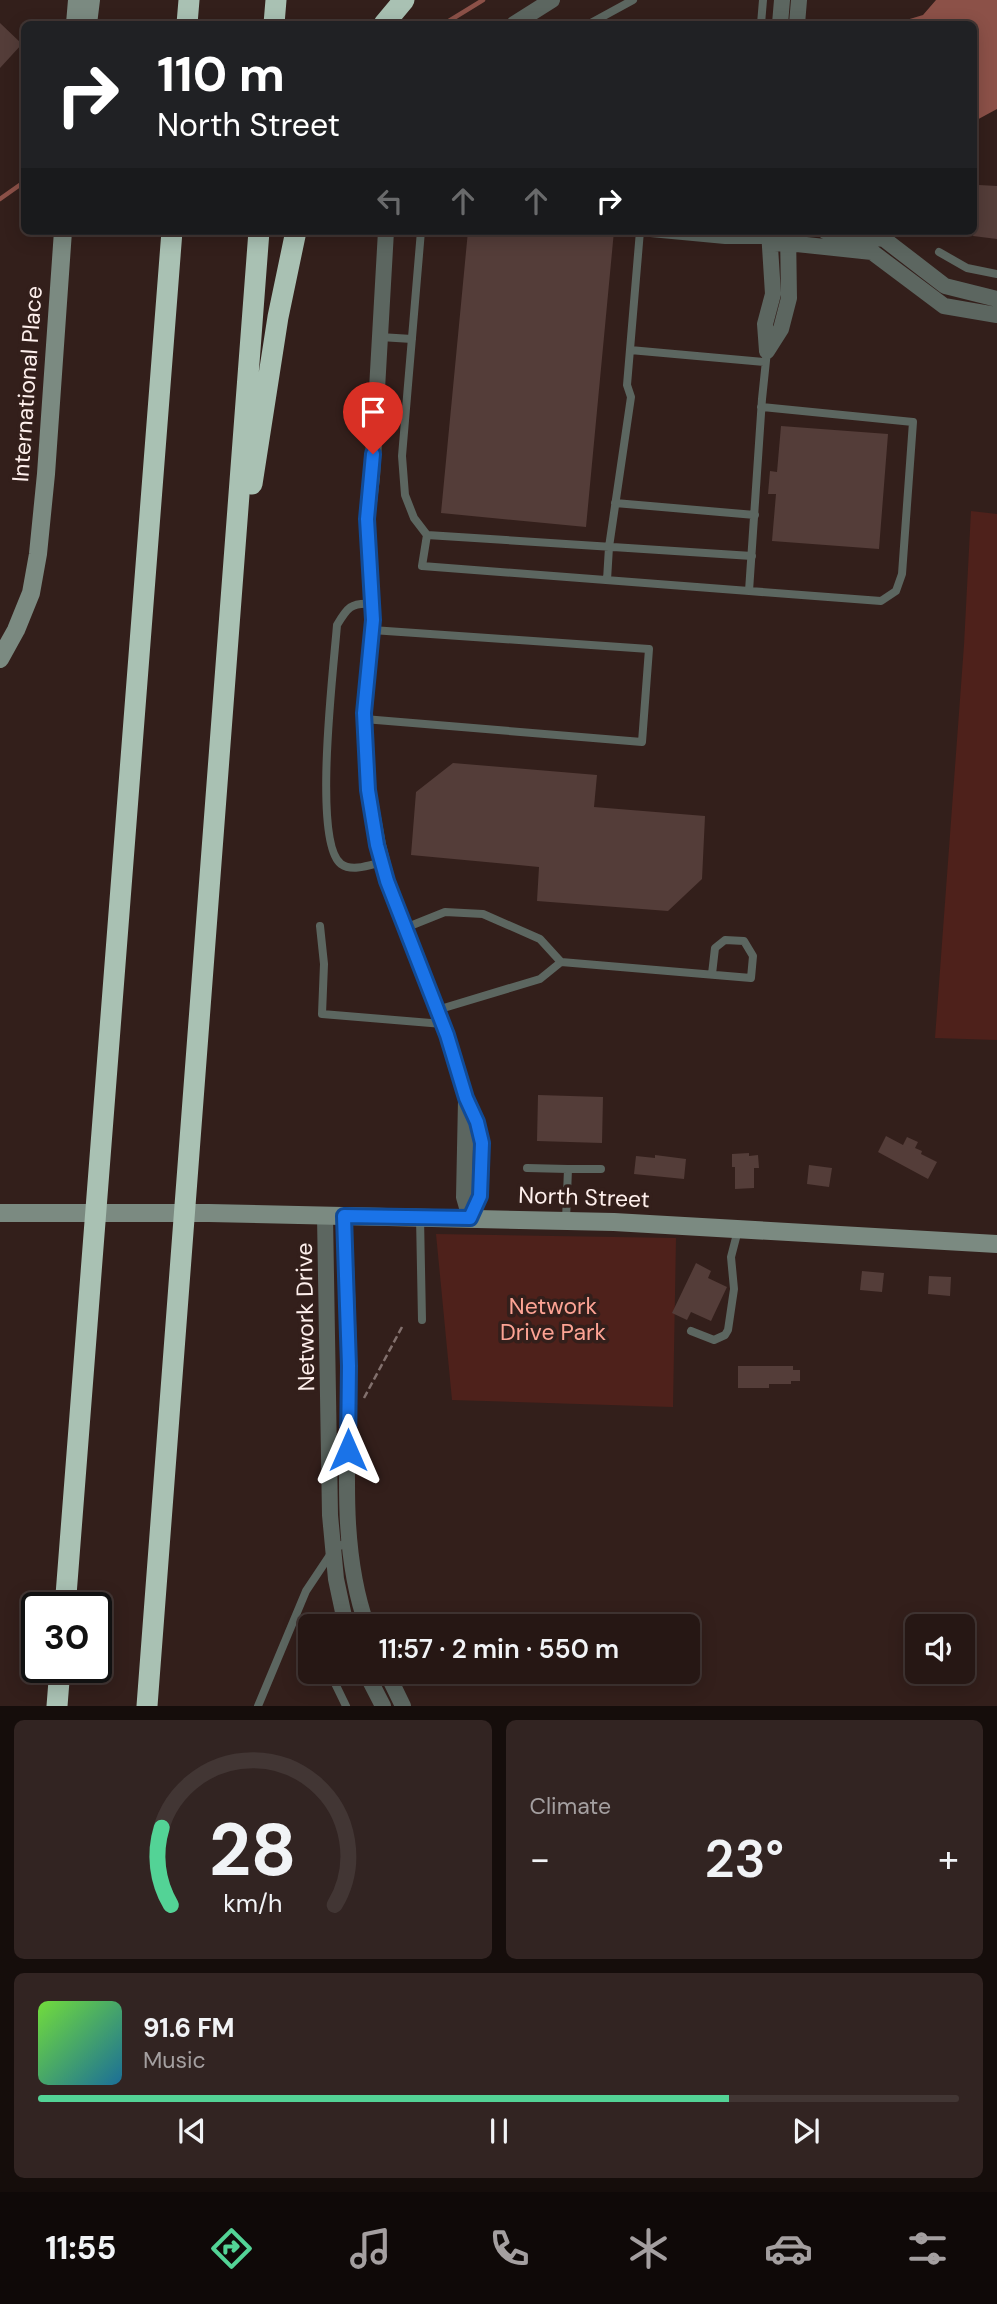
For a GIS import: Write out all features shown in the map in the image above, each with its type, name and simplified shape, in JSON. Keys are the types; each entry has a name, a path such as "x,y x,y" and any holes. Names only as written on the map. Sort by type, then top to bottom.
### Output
{"highway":[{"path":"187,21 189,0"},
{"path":"274,21 276,0"},
{"path":"386,21 404,0"},
{"path":"66,1592 172,235"},
{"path":"147,1706 259,235"},
{"path":"226,666 269,376 295,235"},
{"path":"57,1706 59,1683"}],"main road":[{"path":"75,21 78,0"},
{"path":"88,21 91,0"},
{"name":"International Place","path":"0,659 16,630 31,593 38,554 63,235"},
{"name":"North Street","path":"0,1213 209,1213 566,1220 997,1244"}],"street":[{"path":"519,21 552,0"},
{"path":"780,21 782,0"},
{"path":"797,21 799,0"},
{"path":"386,235 372,477 367,519 372,604 364,719 368,790 382,862 440,1017 466,1098 464,1197 470,1218"},
{"path":"854,235 884,239 945,286 996,308"},
{"path":"766,356 765,324 773,295 770,238 788,237 872,253 944,306 996,308"},
{"path":"766,356 781,329 789,299 788,237"},
{"name":"Network Drive","path":"326,1216 330,1516 336,1579 343,1614"},
{"name":"Network Drive","path":"344,1216 348,1514 354,1576 363,1614"},
{"path":"372,1684 383,1706"},
{"path":"392,1684 403,1706"}],"lane":[{"path":"594,21 633,0"},
{"path":"761,21 763,0"},
{"path":"421,235 402,456 405,495 414,518 427,535 422,566 880,601 896,591 902,575 913,422 761,407"},
{"path":"607,580 609,547 631,397 627,385 640,235"},
{"path":"672,235 725,240 770,238"},
{"path":"939,252 967,268 997,274"},
{"path":"380,337 412,339"},
{"path":"629,350 766,356 749,591"},
{"path":"615,503 755,515"},
{"path":"427,535 752,556"},
{"path":"372,604 361,603 346,608 337,625 325,776 332,853 342,865 357,868 382,862"},
{"path":"364,719 642,742 649,649 372,630"},
{"path":"405,928 445,912 483,914 540,939 561,962 751,978 753,956 744,941 725,940 715,948 712,974"},
{"path":"320,926 324,964 322,1014 440,1017 540,979 561,962"},
{"path":"527,1168 601,1169"},
{"path":"566,1220 568,1169"},
{"path":"420,1217 422,1320"},
{"path":"691,1331 714,1340 725,1335 728,1330 734,1289 731,1257 738,1229"},
{"path":"258,1706 306,1591 334,1549 351,1540"},
{"path":"335,1684 346,1706"}],"path":[{"path":"348,1429 402,1327"}],"green space":[{"path":"971,511 997,514 997,1040 935,1038 964,645"},
{"name":"Network Drive Park","path":"436,1234 676,1238 673,1407 452,1400"}],"shaded area":[{"path":"936,0 997,0 997,109 977,120 977,21 903,21 923,15"}],"building":[{"path":"0,23 21,45 0,68"},
{"path":"979,185 997,186 997,239 973,236 977,235"},
{"path":"468,235 614,235 586,527 441,513"},
{"path":"781,426 888,434 879,549 772,541 776,494 768,494 770,471 777,472"},
{"path":"453,763 597,775 594,807 705,816 702,879 668,911 537,901 539,867 411,855 416,792"},
{"path":"538,1095 603,1097 602,1143 537,1141"},
{"path":"886,1136 903,1145 907,1137 918,1142 915,1148 937,1162 928,1179 878,1152"},
{"path":"749,1153 749,1156 758,1155 759,1168 754,1168 754,1188 735,1189 732,1154"},
{"path":"655,1155 686,1159 684,1179 634,1174 636,1156 655,1158"},
{"path":"809,1165 832,1168 829,1187 807,1184"},
{"path":"696,1263 711,1271 708,1278 727,1287 711,1321 691,1312 687,1320 672,1313"},
{"path":"862,1271 884,1273 882,1292 860,1290"},
{"path":"929,1276 951,1277 950,1296 928,1294"},
{"path":"738,1366 793,1366 793,1370 800,1370 800,1381 791,1381 791,1384 769,1384 769,1388 738,1388"}],"waterway":[{"path":"449,21 483,0"},
{"path":"0,199 21,184"}],"route":[{"path":"348,1450 349,1366 344,1216 470,1218 480,1196 482,1143 447,1035 387,881 377,845 368,790 364,713 373,620 367,519 373,454"}]}
